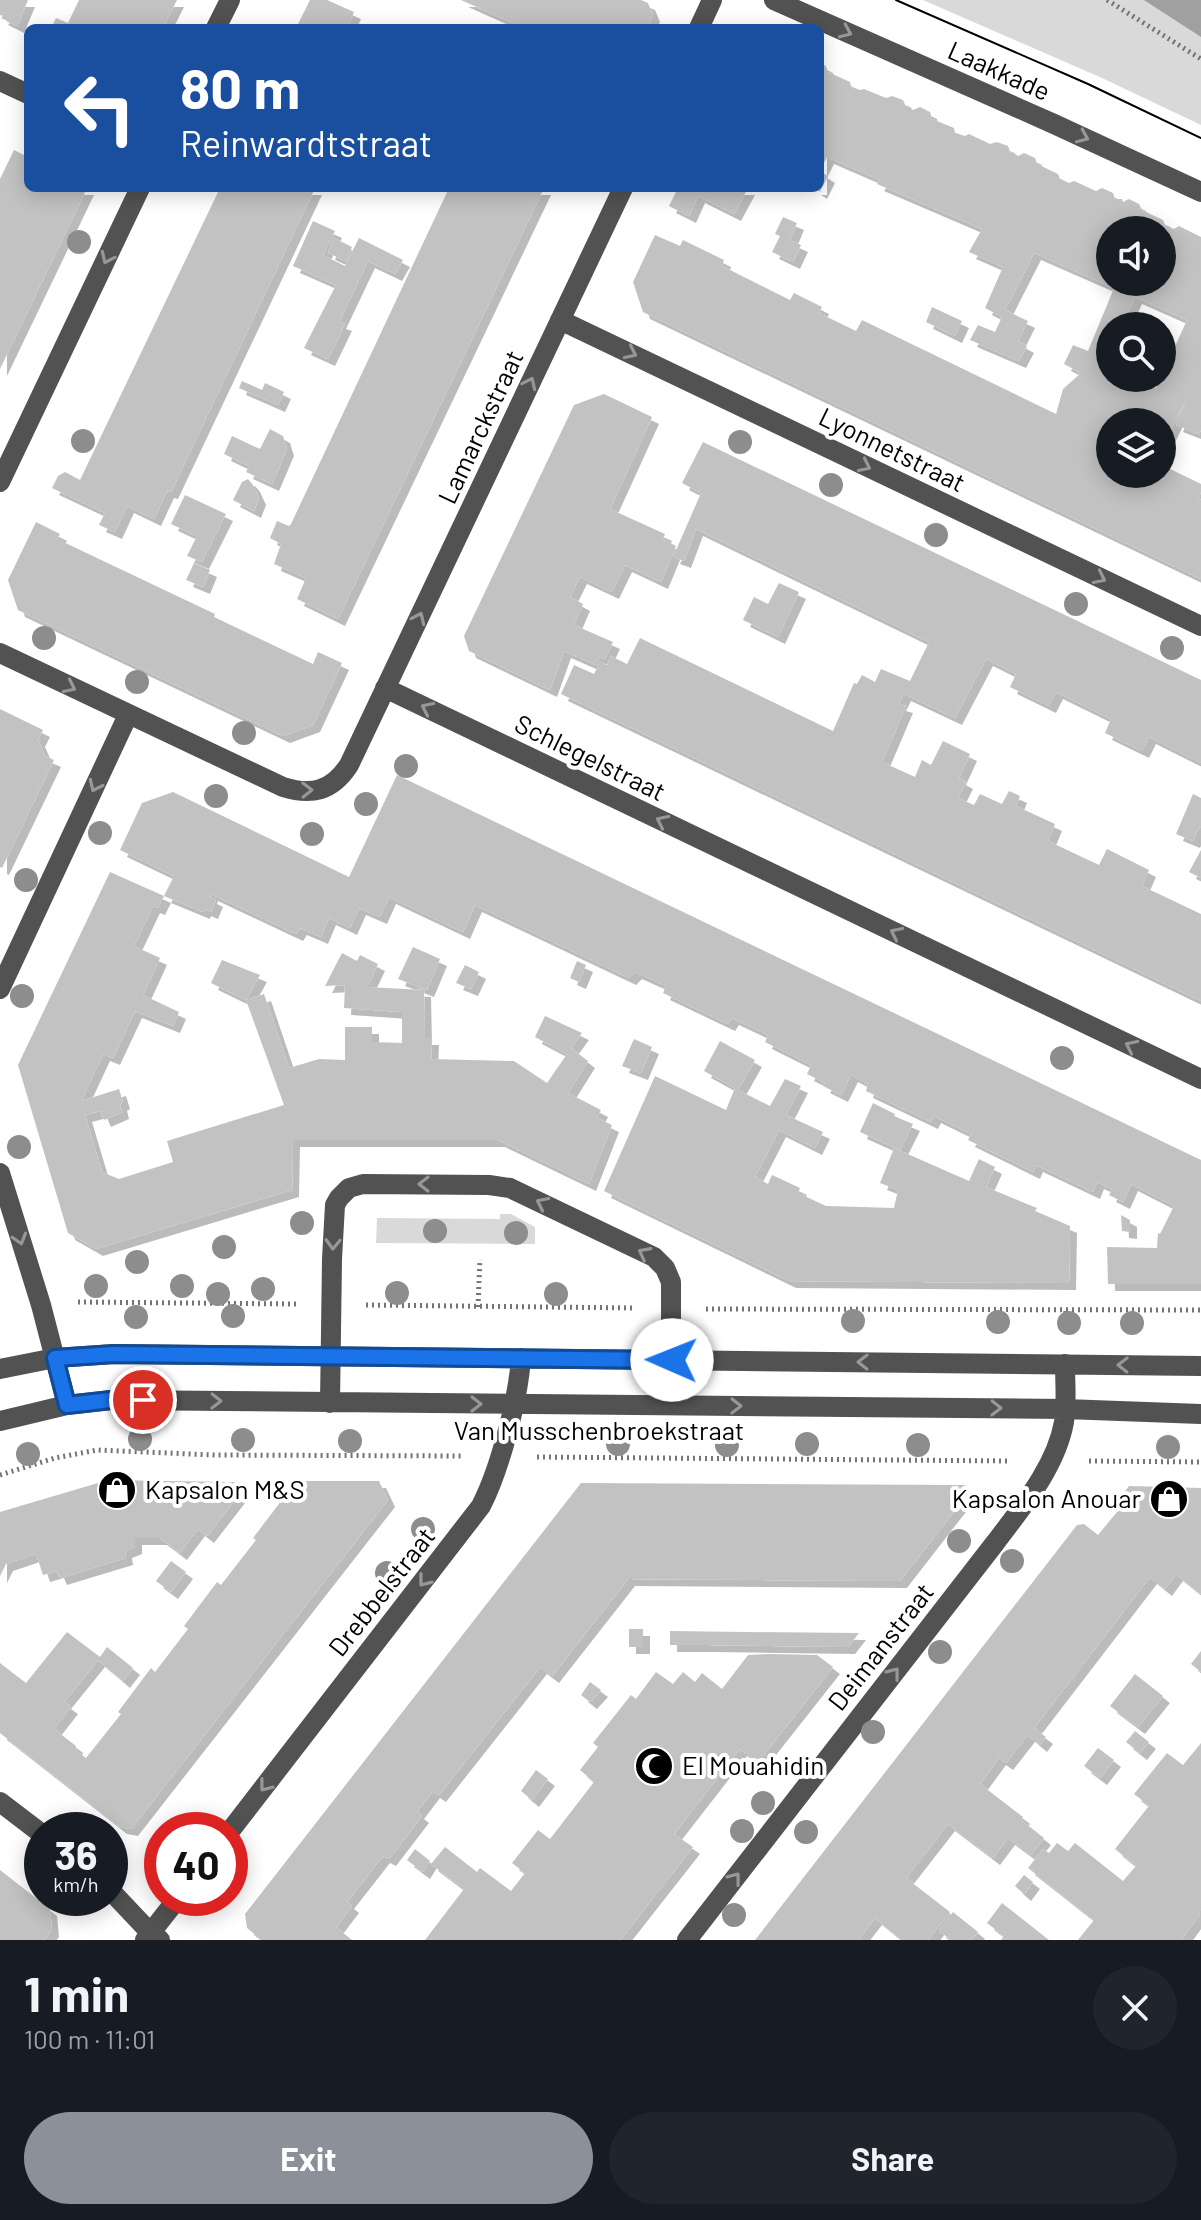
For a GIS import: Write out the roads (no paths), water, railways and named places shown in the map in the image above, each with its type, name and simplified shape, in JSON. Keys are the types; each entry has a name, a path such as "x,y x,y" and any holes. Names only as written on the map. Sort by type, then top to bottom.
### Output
{"street":[{"path":"218,24 230,0"},
{"path":"701,24 712,0"},
{"name":"Laakkade","path":"774,0 1201,192"},
{"path":"0,81 24,92"},
{"path":"0,482 138,192"},
{"name":"Lamarckstraat","path":"385,688 621,192"},
{"name":"Lyonnetstraat","path":"560,320 1201,626"},
{"path":"0,653 283,787 315,791 333,784 341,776 385,688"},
{"name":"Schlegelstraat","path":"385,688 1201,1079"},
{"path":"0,989 128,715"},
{"path":"0,1173 41,1305 67,1405"},
{"name":"Van Musschenbroekstraat","path":"330,1403 335,1205 349,1188 370,1183 510,1188 654,1257 670,1277 671,1405"},
{"path":"0,1369 55,1358 114,1354 1201,1366"},
{"name":"Drebbelstraat","path":"245,1812 472,1519 491,1485 500,1456 521,1358"},
{"name":"Deimanstraat","path":"687,1940 1016,1516 1060,1439 1065,1409 1065,1364"},
{"name":"Van Musschenbroekstraat","path":"0,1421 67,1405 111,1400 1065,1409 1201,1414"},
{"path":"0,1802 24,1820"},
{"path":"128,1911 152,1938 166,1916"}],"tram line":[{"path":"896,0 1088,84 1201,138"}],"place":[{"name":"Kapsalon M&S","path":"117,1490"},
{"name":"Kapsalon Anouar","path":"1169,1499"},
{"name":"El Mouahidin","path":"654,1766"}]}
